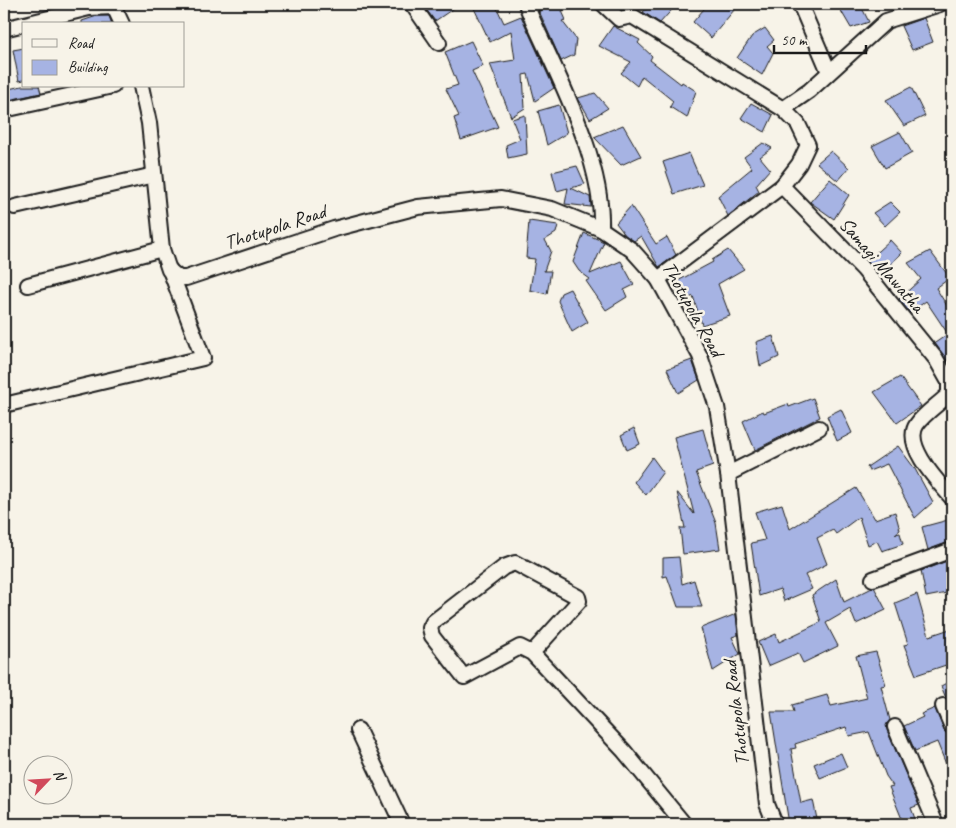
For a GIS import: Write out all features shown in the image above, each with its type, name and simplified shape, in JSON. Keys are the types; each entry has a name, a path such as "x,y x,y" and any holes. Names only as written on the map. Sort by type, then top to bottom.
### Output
{"street":[{"path":"412,4 439,43"},
{"path":"534,4 527,8 581,131 595,170 602,210 601,228"},
{"path":"603,4 619,19 632,16 783,109 798,124 808,144 799,164 782,186 658,279"},
{"path":"800,4 829,72"},
{"path":"783,109 809,91 886,21 940,4"},
{"path":"32,22 89,8 114,7 121,22"},
{"path":"4,29 22,24"},
{"path":"4,110 104,88"},
{"path":"4,405 202,358 162,249 150,123 141,88"},
{"path":"15,206 154,175"},
{"name":"Samagi Mawatha","path":"782,186 864,270 936,359 948,382 949,394 916,426 913,442 927,469 952,498"},
{"name":"Thotupola Road","path":"169,270 179,278 186,278 334,228 418,208 501,199 552,208 601,228 632,250 658,279 700,356 717,407 728,474 768,804 775,824"},
{"path":"28,285 162,249"},
{"path":"728,474 819,428"},
{"path":"873,579 952,550"},
{"path":"532,653 579,602 578,597 515,562 504,567 433,622 430,628 432,636 464,677 520,647 532,653 624,751 684,824"},
{"path":"943,706 952,727"},
{"path":"895,727 936,824"},
{"path":"358,730 402,824"}],"building":[{"path":"422,4 460,4 435,21"},
{"path":"472,4 495,4 504,23 521,16 554,88 535,101 528,74 523,75 525,108 511,117 490,64 515,60 511,31 490,42"},
{"path":"554,4 574,4 562,11 566,20 562,21 576,39 574,55 561,61 539,11"},
{"path":"652,4 677,4 660,23 643,12"},
{"path":"708,4 739,4 711,38 693,22"},
{"path":"837,4 860,4 869,22 851,28"},
{"path":"97,16 109,16 111,22 82,22"},
{"path":"924,18 933,42 912,50 901,26"},
{"path":"613,26 640,40 638,43 652,56 650,60 681,84 682,82 696,91 687,118 670,107 673,101 642,76 637,86 621,73 631,62 599,46"},
{"path":"765,28 774,40 767,46 773,53 762,75 737,58 752,36"},
{"path":"471,41 483,66 472,71 498,127 461,140 454,118 459,116 446,89 458,85 445,52"},
{"path":"22,48 22,80 19,81 13,50"},
{"path":"22,86 22,88 40,88 41,93 4,101 4,90"},
{"path":"911,87 925,116 904,126 886,100"},
{"path":"595,93 608,108 590,119 578,98"},
{"path":"751,103 773,115 765,132 741,118"},
{"path":"559,105 567,133 547,145 538,111"},
{"path":"525,115 527,154 508,158 506,145 520,139 512,119"},
{"path":"623,125 641,156 621,165 594,137"},
{"path":"900,132 912,153 885,168 872,146"},
{"path":"763,143 772,148 760,157 770,169 756,185 759,191 728,216 718,196 752,168 744,157"},
{"path":"831,151 849,168 838,181 817,163"},
{"path":"689,153 703,185 674,194 663,162"},
{"path":"577,166 585,184 571,188 590,197 591,207 565,204 568,188 557,191 552,172"},
{"path":"830,179 849,195 834,219 810,202"},
{"path":"890,202 900,212 885,226 873,213"},
{"path":"631,206 656,244 667,237 676,255 659,267 641,236 634,241 626,236 616,223"},
{"path":"529,221 558,225 556,233 545,240 551,251 544,271 551,271 547,294 530,290 535,259 526,258"},
{"path":"584,233 604,242 590,274 621,261 634,285 624,290 627,297 606,310 586,281 590,279 579,271 573,262"},
{"path":"890,240 902,253 880,274 867,261"},
{"path":"728,250 744,269 718,284 730,316 702,325 693,296 683,302 674,283 713,262 712,260"},
{"path":"930,251 950,278 936,288 952,314 952,359 948,362 935,343 948,334 926,301 910,313 899,299 921,279 908,263"},
{"path":"570,289 588,322 572,332 558,301 561,293"},
{"path":"773,336 779,357 760,366 756,342"},
{"path":"692,360 699,380 678,393 667,369"},
{"path":"900,377 921,406 897,423 874,392"},
{"path":"813,398 820,417 755,450 743,421 763,411 764,413 788,404 789,407"},
{"path":"841,409 852,433 837,441 827,416"},
{"path":"634,428 640,444 627,450 621,435"},
{"path":"703,429 713,466 696,472 716,523 720,549 683,554 680,528 685,528 677,492 694,514 674,437"},
{"path":"898,446 915,469 933,502 915,518 887,464 869,471 867,467"},
{"path":"652,457 663,472 646,495 634,482"},
{"path":"856,488 875,519 895,512 900,530 895,534 900,533 903,544 882,551 877,541 868,545 859,517 836,534 833,530 817,538 827,564 805,575 812,589 784,601 780,589 759,596 751,543 765,540 755,512 782,504 790,529"},
{"path":"948,520 952,541 928,550 922,527"},
{"path":"679,557 682,584 694,580 702,607 678,607 667,576 663,577 663,558"},
{"path":"952,559 952,592 926,597 921,571"},
{"path":"836,579 844,602 874,587 886,610 856,624 850,609 826,623 838,646 803,663 798,653 768,666 758,642 776,634 779,642 821,622 812,595"},
{"path":"917,594 929,636 950,629 952,635 952,663 916,675 904,645 908,644 895,603"},
{"path":"736,614 738,635 732,637 740,654 713,671 701,628"},
{"path":"876,652 886,685 881,686 890,720 886,725 887,730 919,805 911,808 917,824 904,824 889,787 893,786 886,776 869,732 849,736 846,727 795,744 796,748 791,749 801,803 813,800 818,824 789,824 771,712 794,712 792,705 827,695 831,706 867,698 856,656"},
{"path":"952,680 952,705 946,698 941,686"},
{"path":"935,708 944,731 952,736 952,779 937,742 915,751 904,726 923,717 921,714"},
{"path":"841,753 847,767 820,778 814,764"}]}
